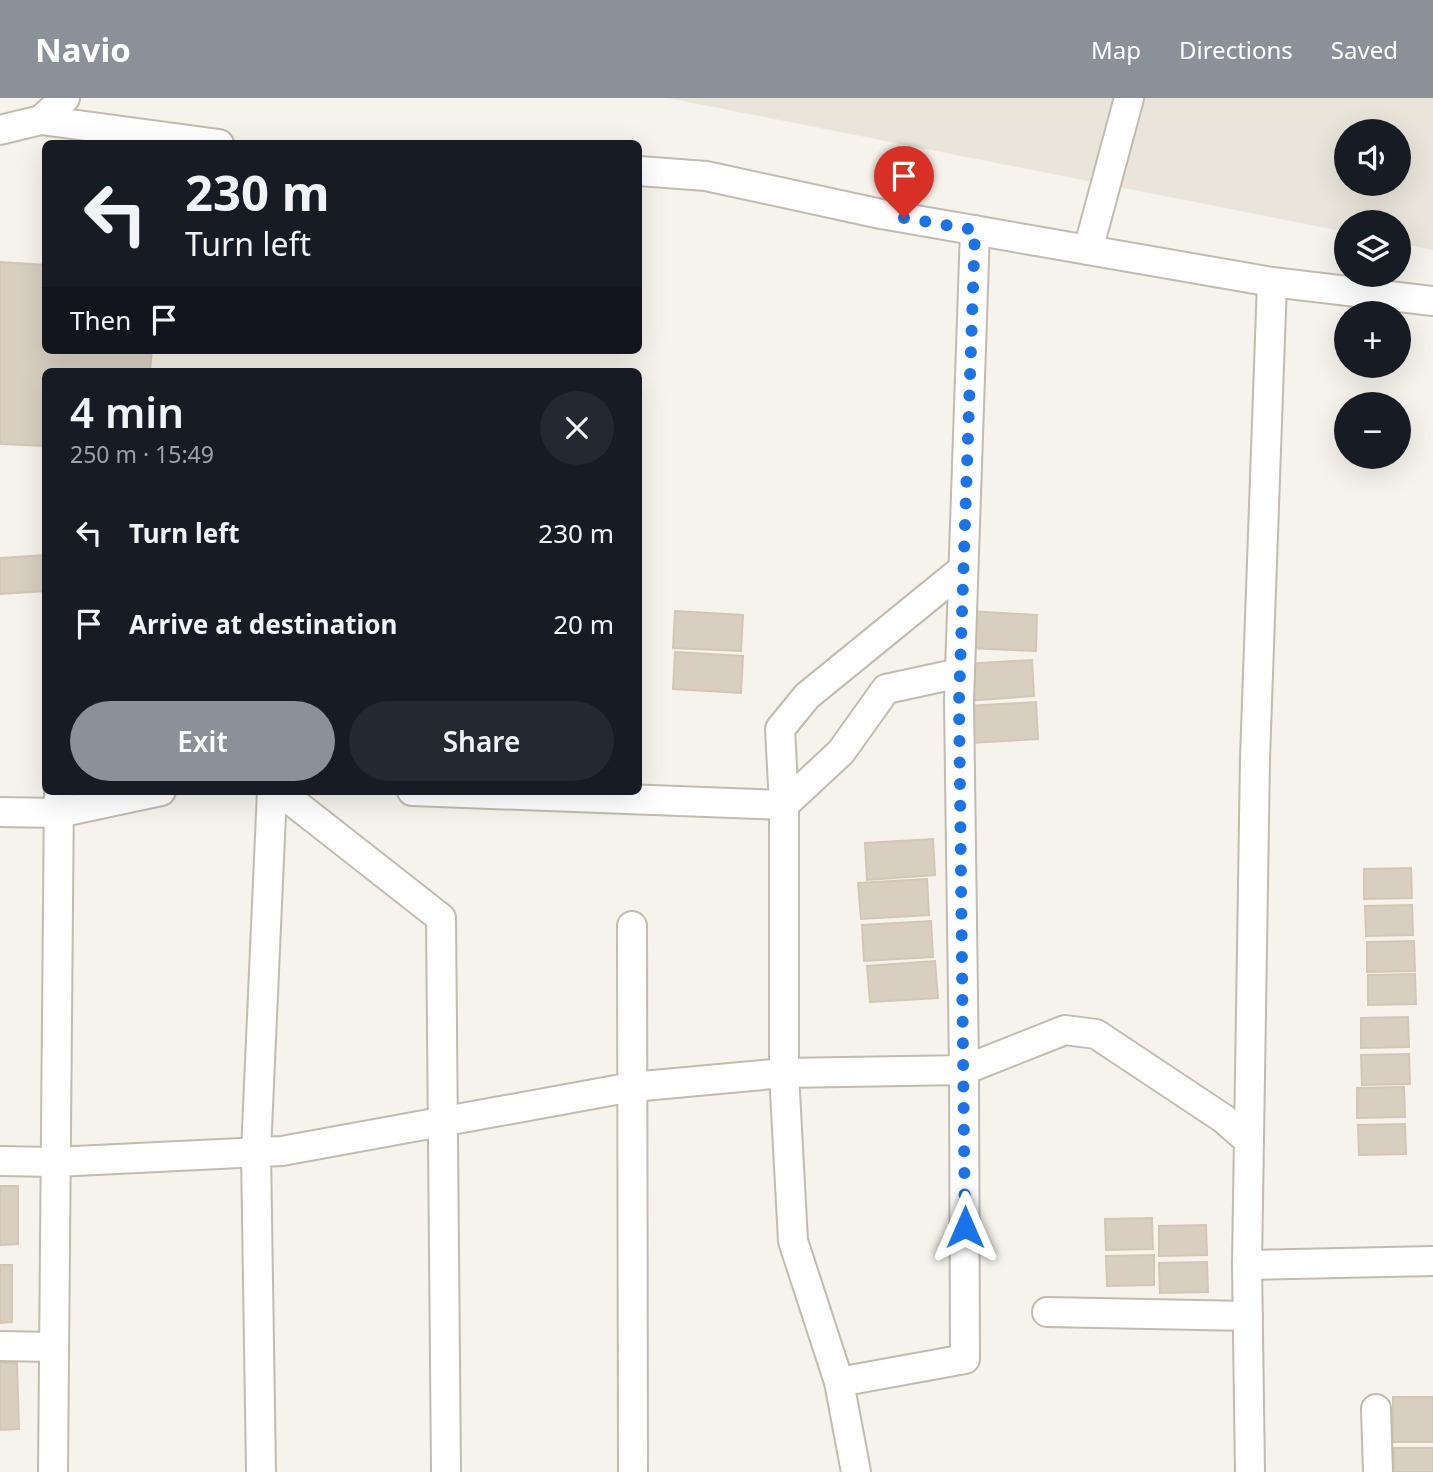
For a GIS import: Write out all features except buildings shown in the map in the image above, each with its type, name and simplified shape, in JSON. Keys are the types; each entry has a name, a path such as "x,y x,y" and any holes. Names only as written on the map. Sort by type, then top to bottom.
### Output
{"street":[{"path":"41,120 65,98"},
{"path":"1088,250 1129,98"},
{"path":"0,130 41,120 189,140"},
{"path":"642,171 706,176 881,214 1272,282 1433,301"},
{"path":"839,1382 965,1359 960,673 975,230"},
{"path":"1250,1472 1247,1265 1255,745 1272,282"},
{"path":"856,1472 839,1382 793,1241 785,1073 780,729 807,696 963,569"},
{"path":"862,653 886,689"},
{"path":"518,795 783,805 841,752 886,689 960,673"},
{"path":"0,812 124,795"},
{"path":"261,1472 256,1152 272,795"},
{"path":"284,795 441,918 446,1472"},
{"path":"53,1472 59,802"},
{"path":"632,926 633,1472"},
{"path":"0,1160 55,1162 282,1151 632,1087 785,1073 964,1070 1065,1030 1089,1032 1224,1119 1249,1141"},
{"path":"1247,1265 1433,1261"},
{"path":"1047,1311 1248,1316"},
{"path":"0,1346 54,1347"},
{"path":"1376,1409 1378,1472"}],"shaded area":[{"path":"668,98 1433,98 1433,250 1411,246 1411,210 1334,210 1334,230"}],"route":[{"path":"904,218 975,230 959,701 965,1227"}]}
